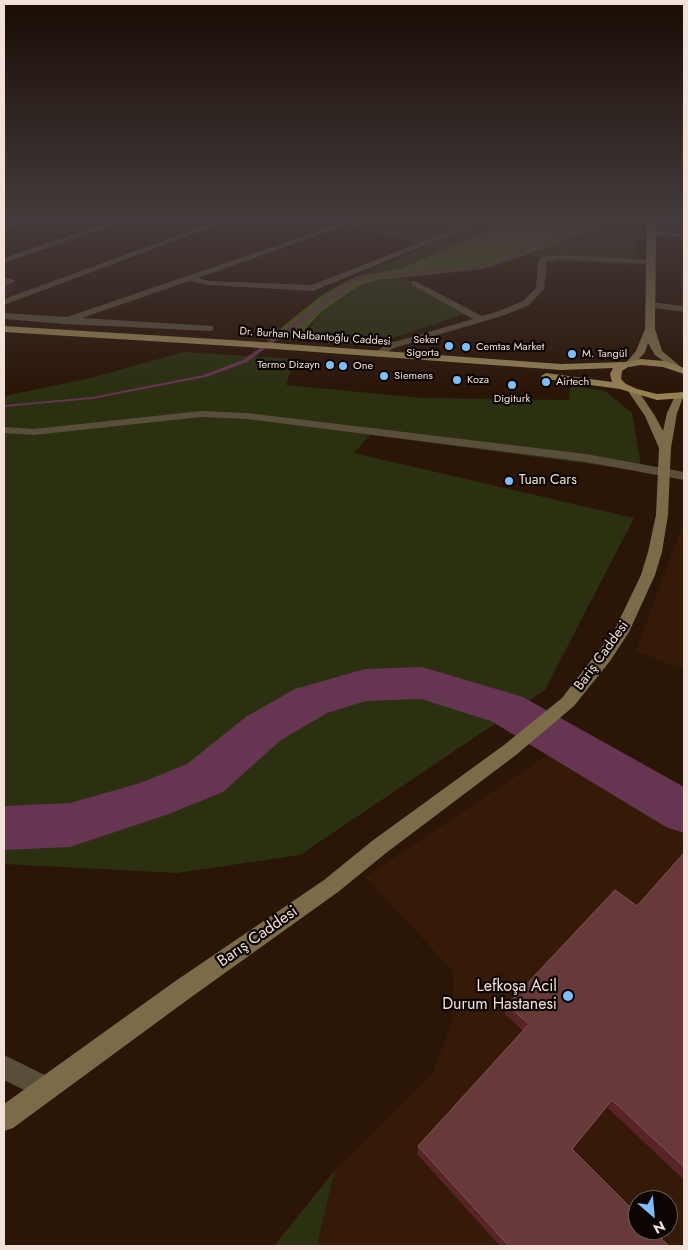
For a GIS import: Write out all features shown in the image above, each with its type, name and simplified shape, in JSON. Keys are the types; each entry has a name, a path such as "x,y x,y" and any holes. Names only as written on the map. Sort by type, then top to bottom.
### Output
{"main road":[{"name":"Dr. Burhan Nalbantoğlu Caddesi","path":"4,329 544,375 622,386"},
{"name":"Dr. Burhan Nalbantoğlu Caddesi","path":"4,336 243,348 298,348 560,368 652,362 680,369"},
{"path":"628,364 618,369 615,374 616,380 622,386 633,392 656,397 682,395"}],"street":[{"path":"4,302 71,277"},
{"path":"64,321 189,278 209,283 313,288 340,277"},
{"path":"378,354 395,345 514,308 534,297 541,286 541,277"},
{"path":"650,277 650,329 653,343 658,353 680,369"},
{"path":"415,283 480,319"},
{"path":"651,305 684,309"},
{"path":"4,316 64,321 210,328"},
{"path":"628,364 640,352 650,329"},
{"path":"336,338 395,345"},
{"name":"Bariş Caddesi","path":"633,392 651,417 664,448"},
{"name":"Bariş Caddesi","path":"510,750 568,702 604,657 621,632 641,593 653,560 659,531 664,448 672,413 682,395"},
{"path":"4,430 34,432 201,414 247,416 586,458 684,476"},
{"name":"Barış Caddesi","path":"4,1119 44,1088 331,886 379,847 510,750"},
{"path":"4,1067 44,1088"}],"shaded area":[{"path":"682,526 684,527 684,670 636,651"},
{"name":"Lefkoşa Acil Durum Hastanesi","path":"564,744 684,823 684,1246 322,1246 318,1241 335,1170 433,1073 452,1021 453,971 365,877"}],"green space":[{"path":"354,277 403,277 377,280 359,286 321,312 296,340 266,340 322,295"},
{"path":"406,278 464,314 384,341 301,341 321,312 359,286 377,280"},
{"path":"184,352 294,359 286,385 423,398 569,400 570,385 605,391 632,413 642,471 370,435 354,453 634,518 545,690 300,855 177,873 4,864 4,396 91,378"},
{"path":"335,1170 318,1241 322,1246 274,1246"}],"building":[{"path":"4,278 14,281 4,285"},
{"name":"Lefkoşa Acil Durum Hastanesi","path":"684,853 684,1167 612,1100 572,1149 628,1205 628,1240 663,1240 669,1246 509,1246 418,1146 529,1024 507,1005 615,890 637,906"}],"waterway":[{"path":"4,406 92,398 204,376 245,361 345,288 353,280 365,277"},
{"path":"4,828 70,825 151,800 205,778 264,728 311,701 365,685 422,683 507,709 684,812"}],"place":[{"name":"Seker Sigorta","path":"449,346"},
{"name":"Cemtas Market","path":"466,347"},
{"name":"M. Tangül","path":"572,354"},
{"name":"Termo Dizayn","path":"330,365"},
{"name":"One","path":"343,366"},
{"name":"Siemens","path":"384,376"},
{"name":"Koza","path":"457,380"},
{"name":"Airtech","path":"546,382"},
{"name":"Digiturk","path":"512,385"},
{"name":"Tuan Cars","path":"509,481"},
{"name":"Lefkoşa Acil Durum Hastanesi","path":"568,996"}]}
